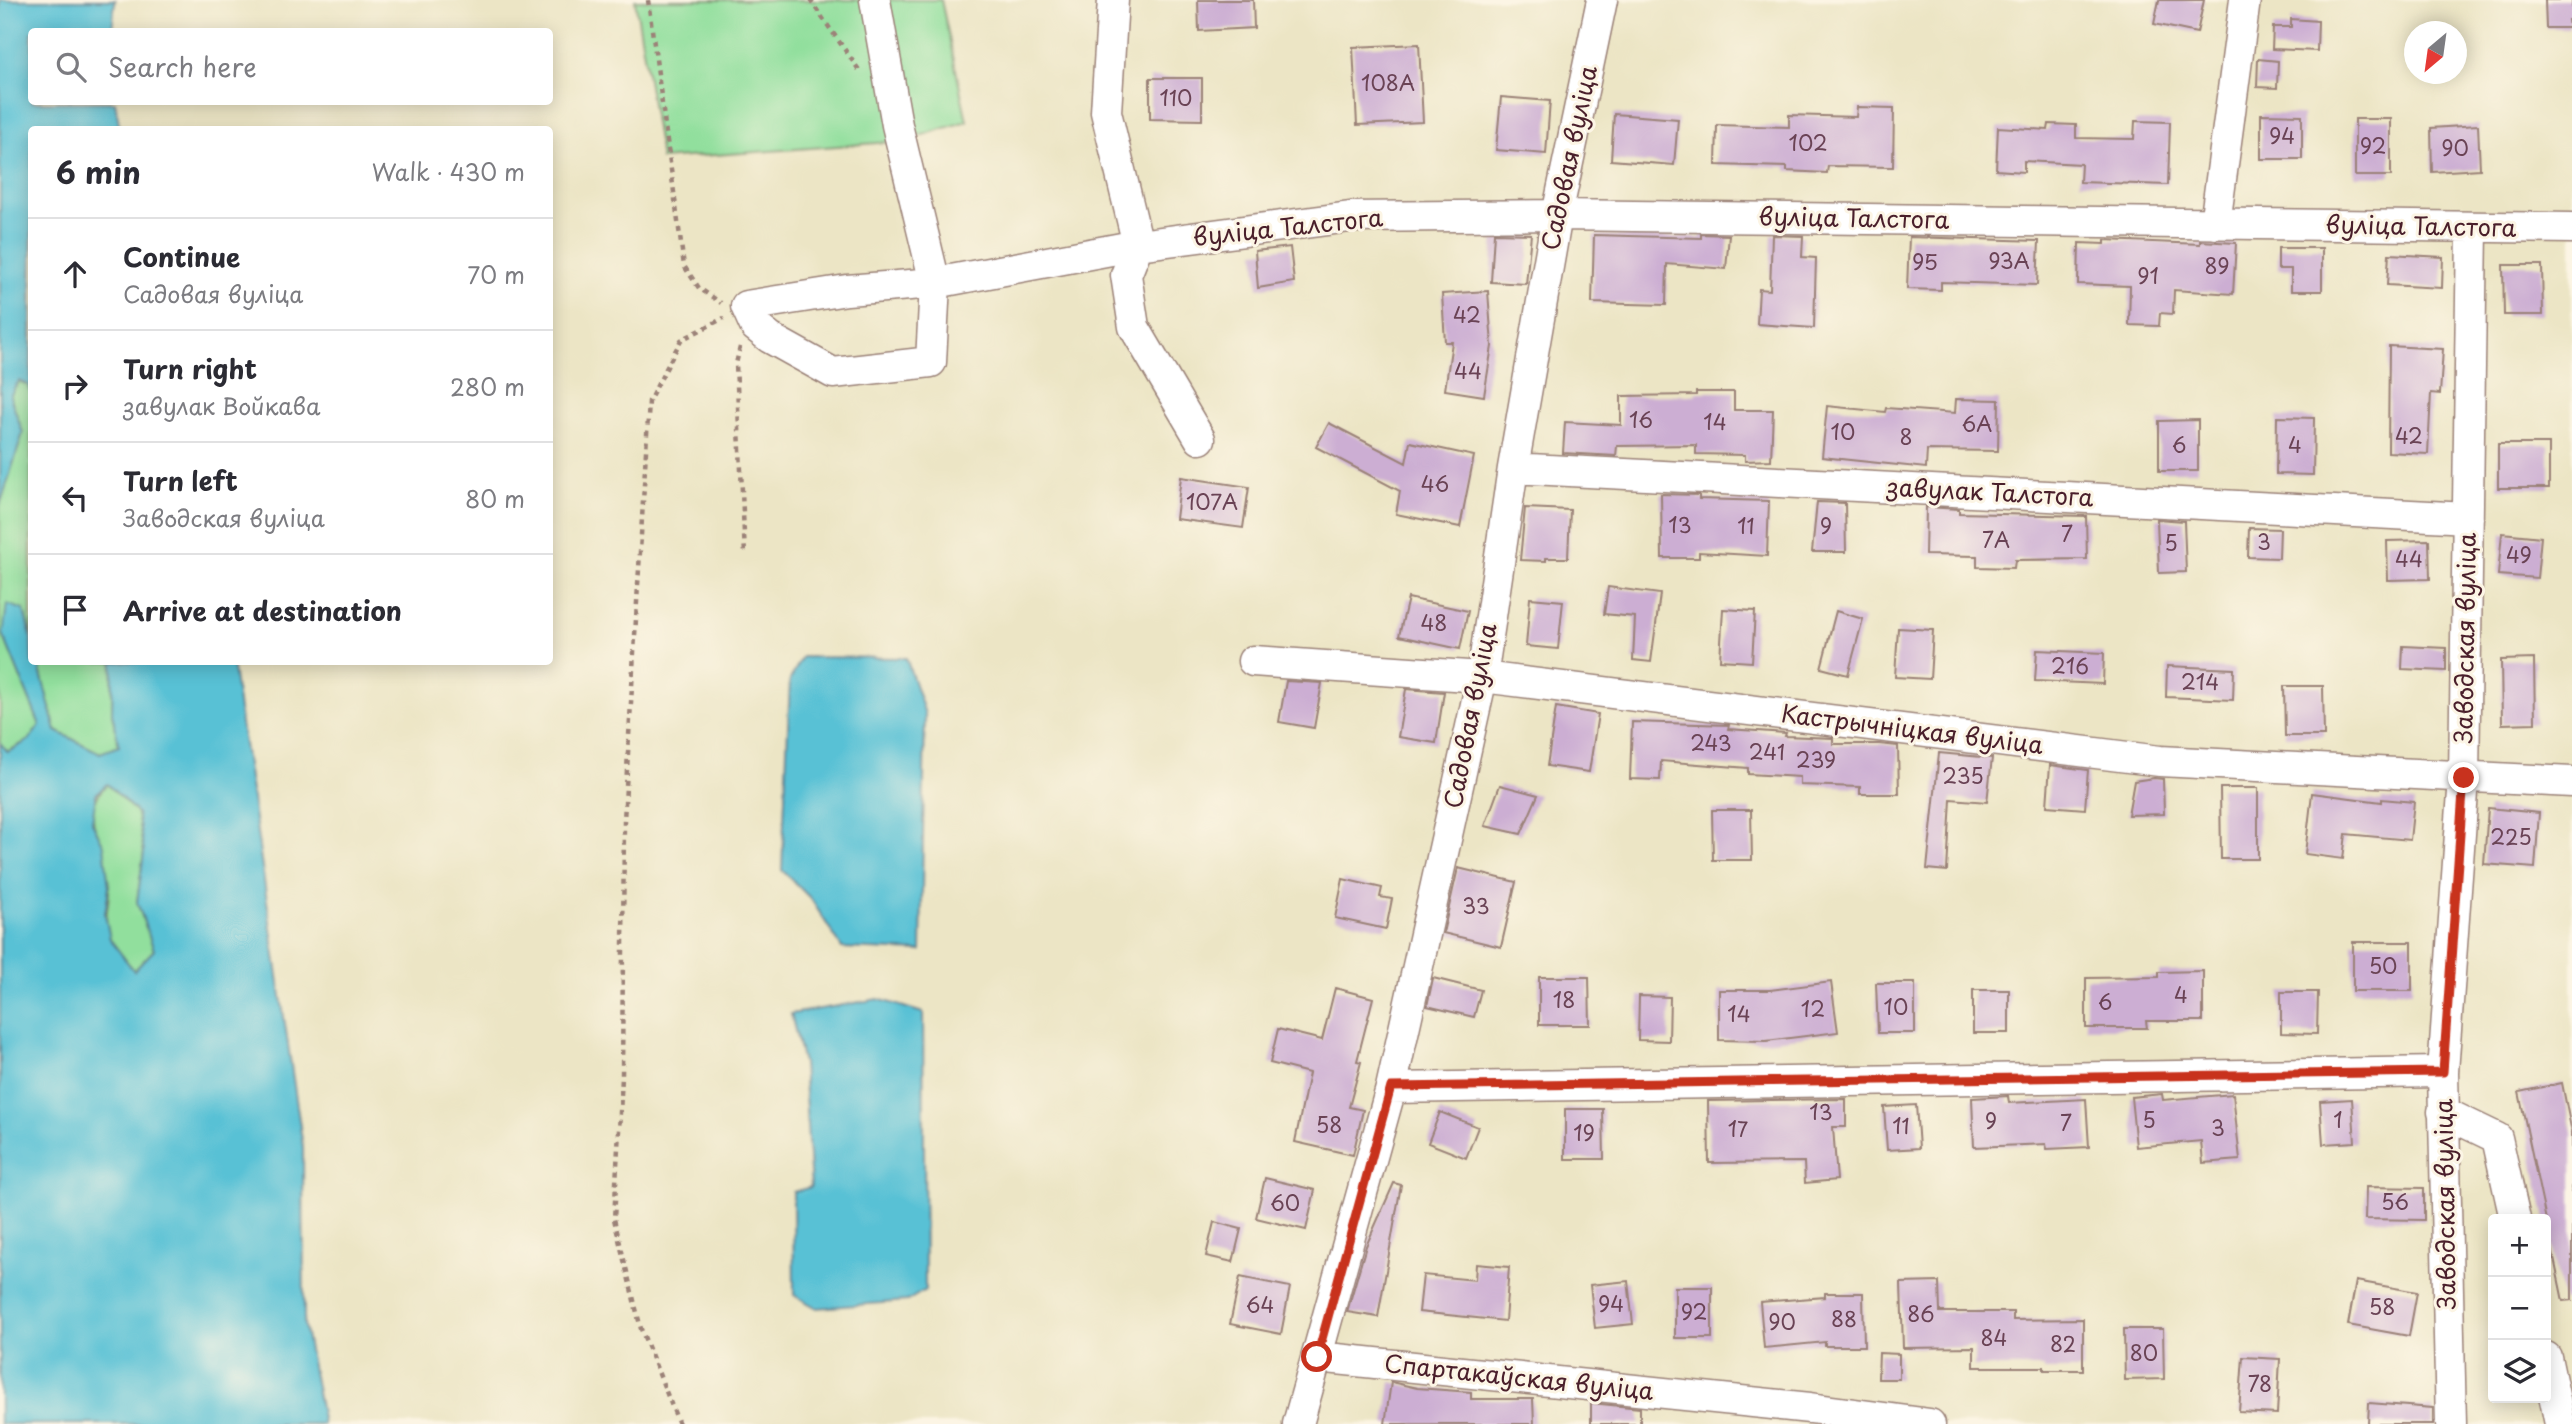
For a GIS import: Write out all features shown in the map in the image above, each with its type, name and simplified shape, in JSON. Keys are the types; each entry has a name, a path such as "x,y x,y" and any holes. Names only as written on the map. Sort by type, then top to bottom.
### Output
{"street":[{"path":"751,316 770,338 833,373 931,362 935,283 897,125 875,0"},
{"path":"1113,0 1106,112 1138,245 1126,275 1134,327 1200,439"},
{"name":"Садовая вуліца","path":"1298,1424 1391,1087 1482,677 1513,468 1557,215 1602,0"},
{"path":"2215,224 2245,0"},
{"name":"вуліца Талстога","path":"751,316 847,290 935,283 1138,245 1350,217 1557,215 2472,229 2572,228"},
{"name":"Заводская вуліца","path":"2451,1424 2442,1112 2464,778 2472,229"},
{"name":"завулак Талстога","path":"1513,468 2468,518"},
{"name":"Кастрычніцкая вуліца","path":"1253,661 1482,677 2160,761 2572,782"},
{"path":"1391,1087 2443,1072"},
{"path":"2442,1112 2497,1138 2514,1214"},
{"name":"Спартакаўская вуліца","path":"1317,1357 1810,1408 1930,1424"},
{"path":"2551,1381 2560,1424"}],"path":[{"path":"648,0 684,266 699,288 721,303 751,316"},
{"path":"810,0 866,79"},
{"path":"745,555 736,364 741,338 751,316"},
{"path":"678,1424 641,1329 614,1219 622,1077 624,820 648,415 649,401 681,340 751,316"}],"green space":[{"path":"635,0 941,0 967,121 904,141 661,159"},
{"path":"19,381 28,385 28,626 24,610 3,634 40,725 29,740 7,752 0,743 0,505 23,433 10,396"},
{"path":"39,665 113,665 112,713 119,747 100,753 56,731"},
{"path":"107,784 137,813 144,852 137,902 154,950 134,971 111,941 107,928 109,887 93,820 98,796"}],"water":[{"path":"0,0 115,0 112,28 28,28 28,105 116,105 119,126 28,126 28,385 19,381 10,396 23,433 0,505"},
{"path":"7,604 24,610 28,626 28,665 39,665 56,731 100,753 119,746 112,713 113,665 232,665 303,1147 304,1324 323,1424 0,1424 0,743 8,752 29,740 40,725 3,634","holes":["107,784 137,813 144,852 137,902 154,950 134,971 110,939 105,914 109,887 104,846 92,822 96,794"]},
{"path":"802,657 906,658 925,714 921,951 842,948 811,899 782,870 790,680"},
{"path":"878,999 923,1013 925,1290 907,1301 817,1308 794,1295 793,1192 811,1187 803,1063 791,1014"}],"building":[{"path":"1198,0 1253,0 1254,28 1199,31"},
{"path":"2159,0 2204,0 2197,33 2154,24"},
{"path":"2545,0 2572,0 2572,20 2568,20 2569,28 2546,28"},
{"path":"2291,19 2318,21 2317,51 2272,49 2273,27 2291,27"},
{"path":"1419,44 1423,122 1357,125 1353,47"},
{"path":"2258,59 2278,61 2277,88 2257,87"},
{"path":"1150,78 1202,78 1202,120 1150,119"},
{"path":"1501,97 1550,101 1546,154 1496,150"},
{"path":"1857,107 1894,108 1893,167 1828,166 1827,173 1787,171 1787,167 1716,165 1717,125 1789,127 1789,115 1856,117"},
{"path":"1614,114 1678,119 1674,165 1611,160"},
{"path":"2261,114 2302,115 2302,159 2261,159"},
{"path":"2355,119 2391,119 2391,176 2355,176"},
{"path":"2135,121 2170,122 2168,185 2080,182 2081,164 2024,161 2024,172 1996,170 1998,127 2048,130 2049,124 2076,125 2076,138 2134,139"},
{"path":"2478,125 2480,169 2432,172 2431,128"},
{"path":"1494,233 1531,234 1526,284 1491,282"},
{"path":"1701,234 1729,235 1726,269 1667,264 1666,305 1592,303 1594,235 1701,238"},
{"path":"1772,235 1803,236 1802,257 1816,258 1814,328 1757,324 1759,289 1770,290"},
{"path":"1909,237 2039,241 2037,285 1941,282 1941,290 1907,289"},
{"path":"2105,240 2236,243 2233,294 2174,290 2173,314 2160,313 2159,326 2129,325 2130,286 2078,284 2079,243 2105,244"},
{"path":"1290,247 1294,282 1258,288 1255,251"},
{"path":"2278,248 2322,248 2322,291 2291,291 2291,269 2278,269"},
{"path":"2389,254 2443,257 2442,288 2387,285"},
{"path":"2503,265 2542,265 2543,315 2504,315"},
{"path":"1488,291 1492,346 1484,396 1445,390 1452,342 1445,342 1442,294"},
{"path":"2389,346 2443,349 2440,394 2431,393 2428,454 2388,452"},
{"path":"1696,392 1734,392 1734,410 1773,410 1771,460 1745,461 1745,455 1696,454 1696,445 1617,446 1616,456 1563,453 1565,422 1621,425 1621,396 1696,395"},
{"path":"1956,399 1999,400 1998,451 1927,450 1926,468 1822,457 1827,406 1885,412 1886,408 1955,413"},
{"path":"2277,417 2314,418 2313,475 2276,474"},
{"path":"2198,420 2198,471 2159,471 2159,421"},
{"path":"1329,423 1406,463 1410,442 1474,456 1460,527 1396,514 1400,491 1316,447"},
{"path":"2498,444 2549,444 2549,488 2498,488"},
{"path":"1181,477 1249,487 1243,528 1176,519"},
{"path":"1661,494 1699,495 1699,499 1769,501 1767,556 1699,552 1699,558 1662,558"},
{"path":"1817,502 1845,503 1846,552 1812,552"},
{"path":"1926,507 1959,509 1959,513 2086,516 2087,559 2015,560 2014,568 1977,567 1977,556 1925,555"},
{"path":"1525,508 1570,510 1568,558 1520,560"},
{"path":"2157,519 2184,521 2186,572 2159,573"},
{"path":"2249,528 2280,529 2279,558 2248,557"},
{"path":"2502,533 2541,537 2537,578 2498,575"},
{"path":"2429,540 2430,579 2388,580 2387,541"},
{"path":"1608,587 1660,594 1651,662 1633,660 1635,617 1604,614"},
{"path":"1408,598 1468,611 1460,649 1399,636"},
{"path":"1530,598 1563,601 1558,649 1526,646"},
{"path":"1723,609 1755,611 1752,662 1720,660"},
{"path":"1836,611 1863,619 1848,675 1821,668"},
{"path":"1898,628 1933,630 1930,679 1895,677"},
{"path":"2403,646 2446,648 2446,671 2402,669"},
{"path":"2037,650 2104,653 2103,684 2035,681"},
{"path":"2534,659 2535,723 2502,724 2501,660"},
{"path":"2167,666 2234,669 2233,700 2166,697"},
{"path":"1286,681 1322,683 1314,728 1279,722"},
{"path":"2284,686 2323,686 2324,736 2285,736"},
{"path":"1406,689 1444,692 1436,743 1398,737"},
{"path":"1556,707 1598,714 1589,772 1547,766"},
{"path":"1632,722 1729,725 1728,729 1786,733 1785,736 1833,738 1833,744 1898,746 1899,794 1860,794 1860,787 1800,785 1800,777 1748,774 1748,768 1661,761 1660,780 1630,779"},
{"path":"1939,753 1992,758 1987,802 1951,799 1947,871 1927,869"},
{"path":"2050,765 2088,770 2085,809 2047,806"},
{"path":"2163,779 2164,814 2128,815 2134,781"},
{"path":"1500,785 1538,795 1521,834 1485,826"},
{"path":"2220,788 2258,788 2258,859 2221,859"},
{"path":"2312,793 2382,802 2382,799 2414,802 2410,840 2346,834 2343,859 2305,854"},
{"path":"2488,808 2539,813 2535,868 2484,864"},
{"path":"1712,810 1751,810 1752,860 1713,860"},
{"path":"1458,868 1516,882 1501,947 1443,933"},
{"path":"1343,879 1382,888 1380,897 1392,899 1386,929 1335,918"},
{"path":"2353,942 2412,942 2412,991 2353,991"},
{"path":"2203,971 2203,1021 2146,1021 2147,1028 2086,1028 2086,978 2159,977 2159,972"},
{"path":"1539,977 1589,977 1590,1025 1539,1025"},
{"path":"1433,978 1481,990 1474,1017 1427,1006"},
{"path":"1831,982 1838,1032 1766,1041 1719,1040 1719,990 1770,990"},
{"path":"1876,983 1915,983 1915,1033 1878,1033"},
{"path":"1335,988 1373,998 1349,1107 1363,1110 1353,1155 1295,1142 1309,1073 1270,1063 1278,1029 1322,1040"},
{"path":"1973,990 2009,990 2009,1033 1973,1033"},
{"path":"2281,992 2318,992 2317,1034 2281,1033"},
{"path":"1639,996 1670,997 1669,1041 1638,1040"},
{"path":"2562,1083 2572,1133 2572,1300 2563,1301 2551,1244 2551,1214 2545,1214 2519,1092"},
{"path":"2162,1094 2163,1100 2233,1094 2240,1160 2203,1163 2201,1141 2136,1147 2131,1097"},
{"path":"2008,1096 2009,1103 2086,1099 2089,1147 2047,1149 2046,1144 1974,1147 1972,1098"},
{"path":"1846,1099 1846,1127 1833,1127 1837,1180 1805,1183 1804,1162 1709,1163 1708,1101"},
{"path":"2352,1099 2355,1142 2323,1144 2320,1101"},
{"path":"1916,1105 1919,1148 1887,1150 1884,1107"},
{"path":"1565,1109 1603,1109 1604,1159 1565,1159"},
{"path":"1440,1112 1478,1127 1466,1158 1428,1143"},
{"path":"1265,1178 1315,1190 1306,1230 1256,1218"},
{"path":"1394,1183 1401,1185 1378,1317 1347,1312 1366,1246"},
{"path":"2366,1187 2424,1188 2424,1220 2365,1219"},
{"path":"1214,1222 1241,1229 1233,1262 1206,1256"},
{"path":"1476,1264 1509,1267 1505,1321 1419,1312 1423,1275 1475,1280"},
{"path":"1240,1277 1290,1287 1281,1334 1230,1324"},
{"path":"1628,1281 1633,1324 1595,1328 1590,1285"},
{"path":"2356,1281 2417,1292 2409,1336 2348,1325"},
{"path":"1939,1282 1940,1312 2013,1312 2013,1320 2083,1319 2083,1370 1974,1367 1974,1347 1903,1348 1901,1283"},
{"path":"1675,1287 1712,1287 1712,1338 1675,1338"},
{"path":"1825,1293 1863,1293 1864,1346 1825,1346 1825,1342 1764,1348 1760,1302 1825,1297"},
{"path":"2124,1329 2163,1329 2164,1379 2125,1380"},
{"path":"1879,1353 1899,1354 1899,1379 1878,1379"},
{"path":"2243,1357 2280,1359 2277,1414 2239,1412"},
{"path":"1391,1382 1417,1388 1471,1392 1471,1399 1533,1399 1534,1424 1385,1424"},
{"path":"1591,1403 1640,1408 1640,1424 1591,1424"},
{"path":"2369,1403 2433,1408 2433,1424 2368,1424"}],"route":[{"path":"1317,1357 1391,1087 2443,1072 2464,778"}]}
